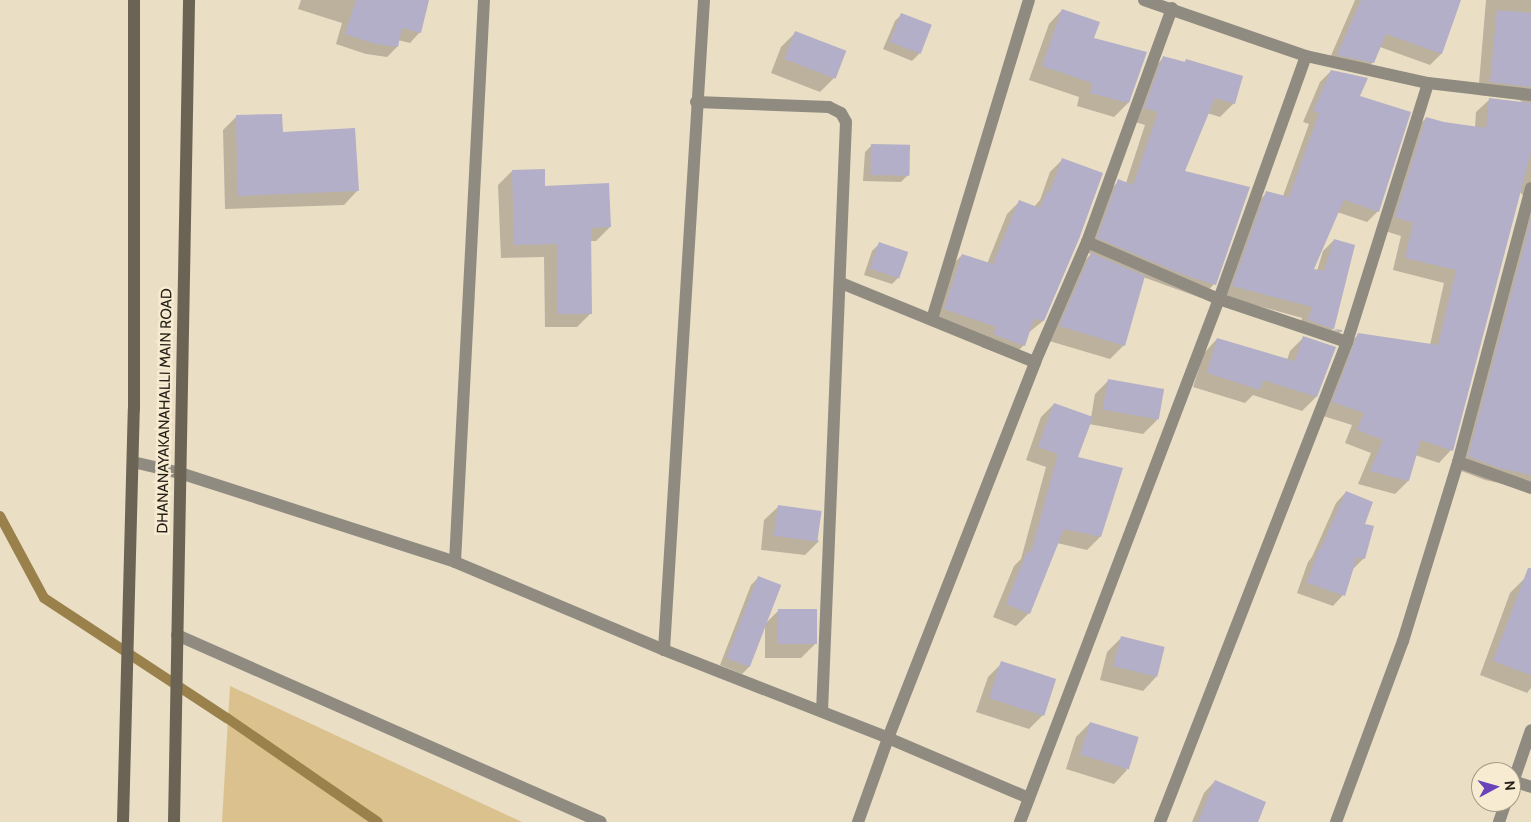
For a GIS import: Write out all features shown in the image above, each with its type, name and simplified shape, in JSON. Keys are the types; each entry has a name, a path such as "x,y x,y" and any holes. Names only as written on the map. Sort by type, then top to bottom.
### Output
{"street":[{"name":"DHANANAYAKANAHALLI MAIN ROAD","path":"123,822 133,462 134,0"},
{"name":"DHANANAYAKANAHALLI MAIN ROAD","path":"174,822 189,0"},
{"path":"455,562 484,0"},
{"path":"664,650 696,102 704,0"},
{"path":"932,319 1029,0"},
{"path":"1144,0 1172,8 1306,56 1428,83 1531,95"},
{"path":"858,822 888,738 1035,362 1087,242 1172,8"},
{"path":"1020,822 1219,299 1306,56"},
{"path":"1160,822 1347,342 1428,83"},
{"path":"696,102 829,107 841,113 846,122 841,283 822,712"},
{"path":"1336,822 1403,642 1458,462 1531,188"},
{"path":"1087,242 1219,299 1347,342"},
{"path":"841,283 1035,362"},
{"path":"133,462 180,473 455,562 664,650 888,738 1029,798"},
{"path":"1458,462 1531,488"},
{"path":"177,635 602,822"},
{"path":"1520,762 1531,730"}],"shaded area":[{"path":"230,686 522,822 222,822"}],"building":[{"path":"356,0 429,0 421,33 402,28 398,47 376,44 345,34"},
{"path":"1361,0 1461,0 1442,54 1386,34 1374,63 1337,55"},
{"path":"1062,9 1100,22 1094,38 1147,52 1129,103 1090,93 1092,83 1042,66"},
{"path":"1497,10 1531,13 1531,87 1490,82"},
{"path":"901,13 932,25 921,54 890,42"},
{"path":"795,31 846,51 836,79 784,59"},
{"path":"1163,56 1185,62 1186,59 1243,76 1235,104 1215,98 1185,171 1250,187 1216,285 1184,275 1097,238 1118,179 1133,185 1158,112 1144,108"},
{"path":"1331,70 1368,78 1360,96 1411,112 1379,212 1344,200 1314,269 1324,271 1334,239 1355,245 1334,329 1342,330 1342,332 1308,320 1312,307 1232,286 1266,191 1289,197 1319,113 1313,111"},
{"path":"1489,98 1531,103 1531,152 1453,451 1421,440 1409,481 1370,471 1383,440 1357,430 1364,413 1332,402 1358,333 1438,345 1456,270 1405,258 1413,223 1395,217 1426,117 1444,122 1486,128"},
{"path":"282,114 283,132 355,128 359,191 238,196 236,115"},
{"path":"871,144 910,145 909,176 870,175"},
{"path":"1062,158 1103,173 1079,239 1044,321 1034,319 1025,346 993,334 996,327 944,309 962,254 993,264 1019,200 1040,208 1047,191 1050,192"},
{"path":"545,169 545,186 609,183 611,227 591,228 592,314 558,314 558,244 514,245 512,170"},
{"path":"1531,220 1531,475 1499,468 1468,456"},
{"path":"879,242 908,252 899,279 870,268"},
{"path":"1091,253 1145,276 1125,346 1059,326"},
{"path":"1303,336 1336,347 1317,397 1263,380 1260,390 1207,373 1217,338 1295,361"},
{"path":"1108,379 1164,389 1159,419 1103,410"},
{"path":"1054,403 1093,417 1078,457 1123,468 1101,537 1064,529 1030,614 1006,604 1027,551 1031,553 1058,454 1038,447"},
{"path":"1346,491 1373,502 1365,524 1374,526 1365,559 1357,557 1345,596 1307,583 1318,550 1320,550"},
{"path":"778,505 822,511 817,542 774,536"},
{"path":"1528,568 1531,568 1531,675 1493,661"},
{"path":"758,576 781,585 750,667 726,658"},
{"path":"778,609 817,609 817,644 778,644"},
{"path":"1121,636 1165,647 1157,677 1114,666"},
{"path":"1001,661 1056,679 1044,716 989,698"},
{"path":"1090,722 1139,737 1129,769 1080,755"},
{"path":"1215,780 1266,802 1258,822 1198,822"}],"waterway":[{"path":"0,516 44,598 227,718 378,822"}]}
